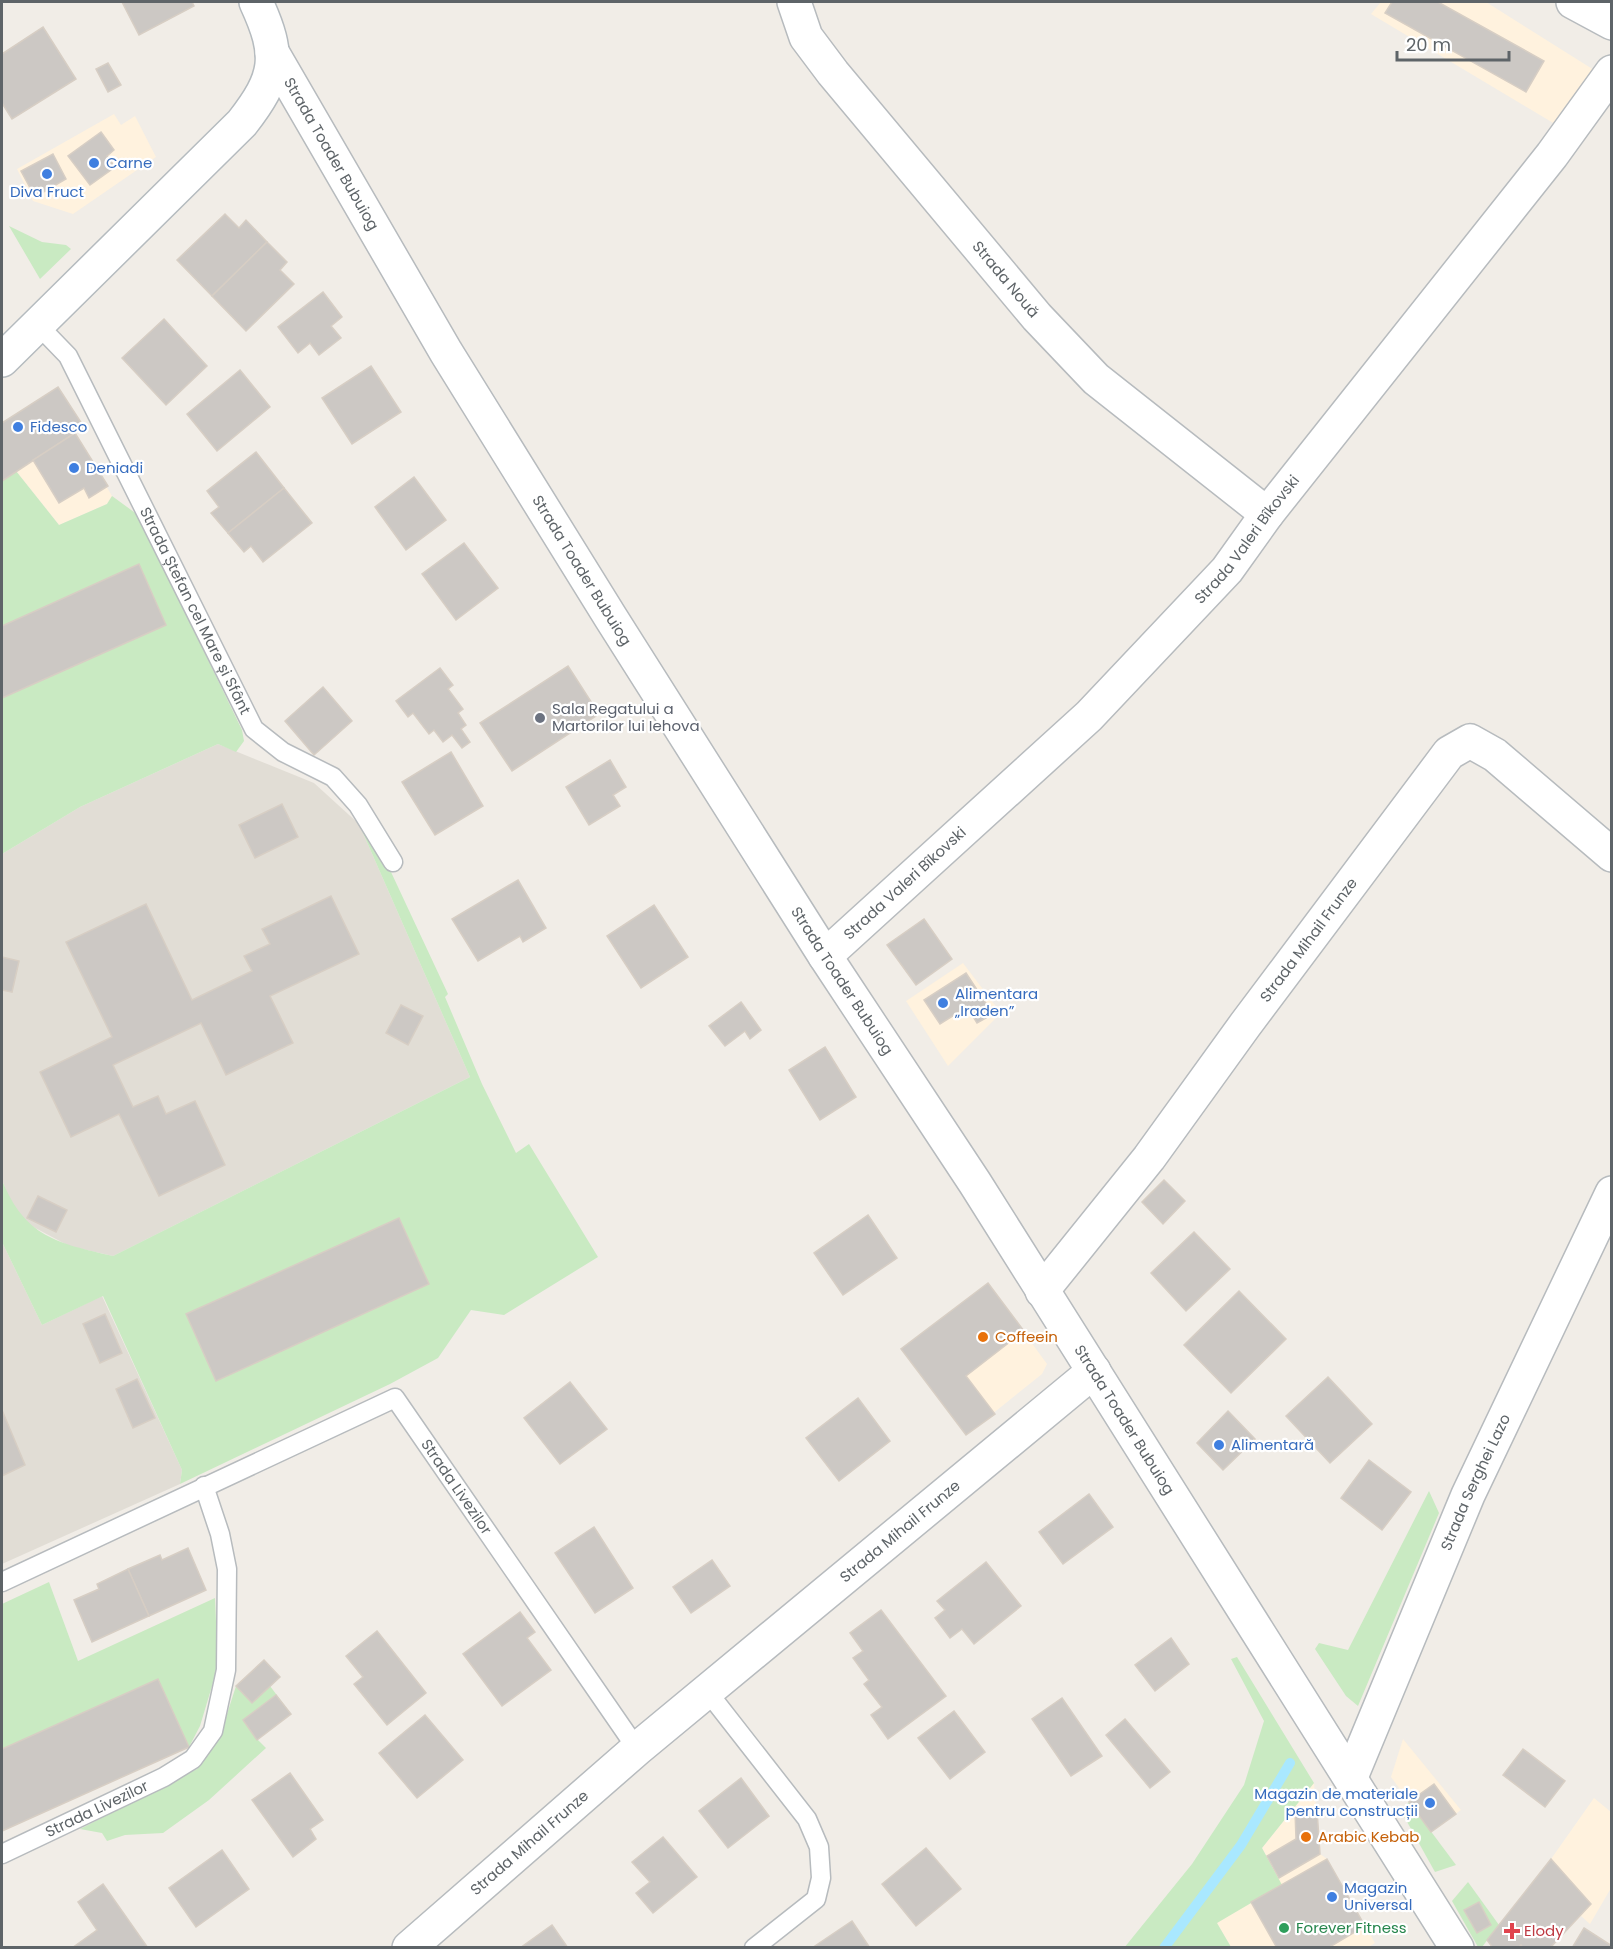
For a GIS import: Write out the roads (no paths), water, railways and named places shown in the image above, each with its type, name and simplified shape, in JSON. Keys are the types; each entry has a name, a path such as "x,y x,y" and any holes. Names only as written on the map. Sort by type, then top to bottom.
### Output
{"street":[{"name":"Strada Toader Bubuiog","path":"256,2 267,25 272,52 446,352 825,956 1094,1371 1457,1947"},
{"name":"Strada Nouă","path":"794,2 806,37 833,73 1036,317 1096,379 1267,514"},
{"path":"1573,2 1611,23"},
{"path":"2,360 242,123 264,95 271,75 272,52"},
{"name":"Strada Valeri Bîkovski","path":"825,956 1089,716 1227,570 1267,514 1552,155 1611,72"},
{"name":"Strada Mihail Frunze","path":"1042,1291 1149,1158 1245,1025 1449,753 1470,741 1495,755 1611,855"},
{"name":"Strada Serghei Lazo","path":"1351,1777 1468,1495 1611,1193"},
{"name":"Strada Mihail Frunze","path":"409,1947 637,1749 1094,1371"}],"lane":[{"name":"Strada Ștefan cel Mare și Sfânt","path":"38,325 68,356 254,729 283,752 333,777 358,805 393,862"},
{"name":"Strada Livezilor","path":"2,1582 395,1398 637,1749"},
{"name":"Strada Livezilor","path":"2,1854 164,1777 193,1759 213,1731 226,1670 227,1569 220,1534 204,1486"},
{"path":"707,1691 807,1819 819,1847 821,1878 816,1899 754,1947"}],"waterway":[{"path":"1164,1948 1241,1845 1290,1763"}],"place":[{"name":"Carne","path":"94,163"},
{"name":"Diva Fruct","path":"47,174"},
{"name":"Fidesco","path":"18,427"},
{"name":"Deniadi","path":"74,468"},
{"name":"Sala Regatului a Martorilor lui Iehova","path":"540,718"},
{"name":"Alimentara „Iraden”","path":"943,1003"},
{"name":"Coffeein","path":"983,1337"},
{"name":"Alimentară","path":"1219,1445"},
{"name":"Magazin de materiale pentru construcții","path":"1430,1803"},
{"name":"Arabic Kebab","path":"1306,1837"},
{"name":"Magazin Universal","path":"1332,1897"},
{"name":"Forever Fitness","path":"1284,1928"},
{"name":"Elody","path":"1512,1931"}]}
